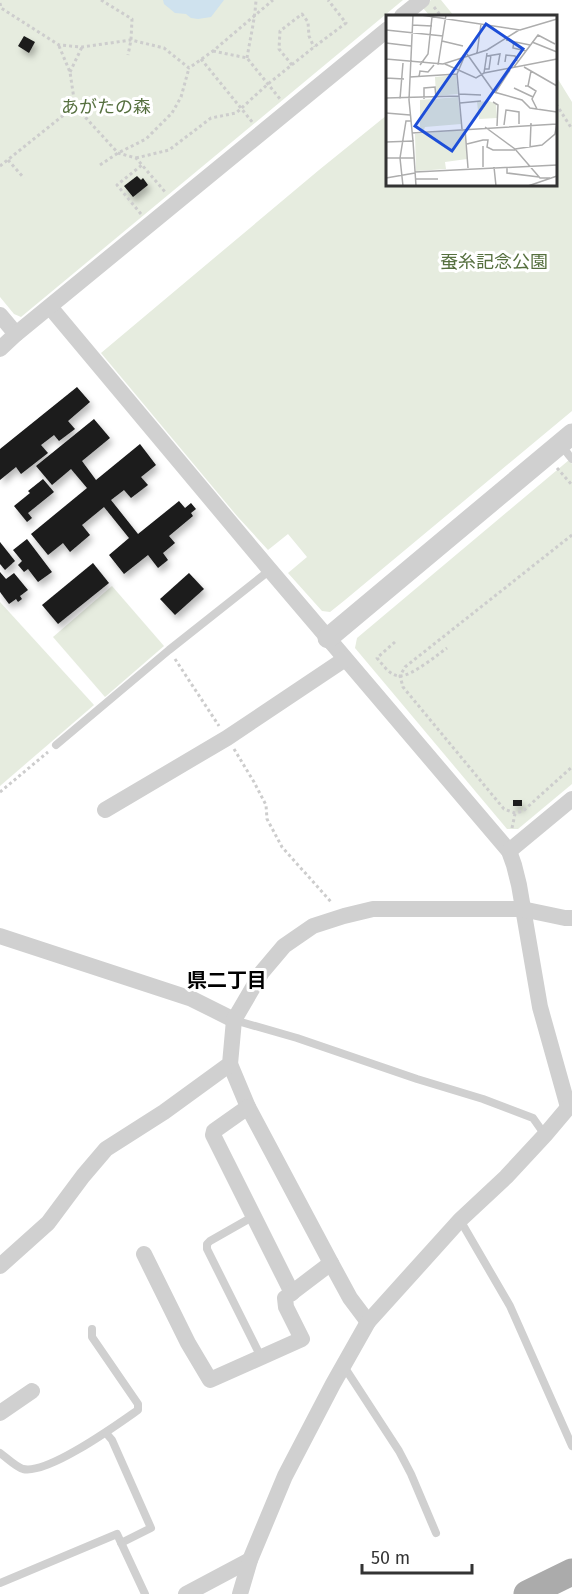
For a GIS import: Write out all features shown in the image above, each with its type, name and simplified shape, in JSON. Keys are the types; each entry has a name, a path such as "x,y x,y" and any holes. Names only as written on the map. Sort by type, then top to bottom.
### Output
{"main road":[{"path":"527,1594 572,1572"}],"street":[{"path":"403,15 422,0"},
{"path":"0,349 386,30"},
{"path":"50,307 509,851 514,865 540,1007 570,1105 506,1177 460,1220 368,1322 285,1476 250,1560 240,1594"},
{"path":"0,315 16,334"},
{"path":"328,638 568,445"},
{"path":"105,810 227,738 345,659"},
{"path":"509,851 572,799"},
{"path":"368,1322 350,1298 248,1107 230,1064 234,1020 262,972 284,946 313,926 344,916 373,909 522,909 572,918"},
{"path":"0,936 192,999 234,1020"},
{"path":"0,1266 48,1223 106,1149 164,1112 230,1064"},
{"path":"248,1107 214,1131 213,1135 292,1293"},
{"path":"144,1254 188,1343 210,1380 302,1339 285,1307 285,1298 331,1263"},
{"path":"0,1413 32,1391"},
{"path":"186,1594 250,1560"}],"lane":[{"path":"56,745 168,650 270,570"},
{"path":"234,1020 297,1038 483,1099 533,1118 545,1135"},
{"path":"254,1216 210,1241 207,1249 261,1357"},
{"path":"460,1220 510,1306 572,1446"},
{"path":"0,1453 23,1469 34,1468 55,1461 97,1439 138,1410 138,1404 92,1337 92,1329"},
{"path":"343,1365 399,1451 436,1533"},
{"path":"106,1433 112,1440 151,1528 121,1543"},
{"path":"0,1582 117,1533 146,1594"}],"path":[{"path":"100,0 132,19 128,55"},
{"path":"247,58 256,0"},
{"path":"100,165 146,139 172,113 181,97 189,68 213,51 273,0"},
{"path":"59,45 70,72 75,106 118,153 136,158 169,150 211,118 236,113 268,84 346,23 328,0"},
{"path":"0,3 1,8 59,45 82,47 131,40 164,48 189,68"},
{"path":"292,65 279,49 280,30 302,14 308,21 309,36 314,47"},
{"path":"70,72 82,47"},
{"path":"213,51 247,58 283,102"},
{"path":"201,59 255,125"},
{"path":"0,166 75,106"},
{"path":"557,107 572,129"},
{"path":"136,158 169,196"},
{"path":"8,160 24,178"},
{"path":"142,165 117,185 144,217"},
{"path":"555,466 572,485"},
{"path":"572,535 405,667 400,676 403,687 504,809 515,813 523,811 572,767"},
{"path":"395,642 377,658 392,674 400,676 409,674 447,648"},
{"path":"168,650 254,782 266,805 267,819 282,847 344,916"},
{"path":"0,792 56,745"},
{"path":"512,833 515,813"}],"green space":[{"name":"あがたの森","path":"0,0 403,0 21,317 14,314 0,297"},
{"path":"431,0 441,0 453,15 429,15 422,7"},
{"name":"蚕糸記念公園","path":"557,78 572,102 572,411 330,612 322,611 288,573 307,557 288,534 268,550 101,353 386,116 386,186 557,186"},
{"path":"569,460 572,464 572,784 518,829 507,829 355,648 357,638"},
{"path":"112,586 164,646 105,697 53,637"},
{"path":"0,602 94,705 0,786"}],"water":[{"path":"163,0 224,0 211,17 198,19 186,14 175,13 164,4"}],"building":[{"path":"24,36 35,42 29,53 18,46"},
{"path":"137,176 141,180 143,178 148,185 133,197 124,186"},
{"path":"77,387 90,402 68,421 75,429 59,441 54,435 41,445 48,453 21,474 16,467 0,480 0,449"},
{"path":"94,419 110,438 82,461 96,480 140,444 156,465 141,477 148,485 131,498 124,490 111,500 138,534 179,501 185,508 191,503 196,509 191,513 193,516 169,536 175,543 163,553 168,560 158,568 148,555 124,574 109,555 129,538 104,507 82,525 90,535 70,552 63,543 48,555 31,534 87,488 71,469 52,485 36,466"},
{"path":"43,479 54,492 28,513 32,518 27,522 14,506"},
{"path":"27,539 52,572 38,582 28,569 24,572 18,565 22,561 13,550"},
{"path":"0,542 15,561 5,570 0,564"},
{"path":"93,563 109,583 58,624 42,605"},
{"path":"0,572 6,579 14,573 28,590 20,596 22,599 18,602 16,599 9,604 0,592"},
{"path":"189,573 204,589 175,615 160,599"},
{"path":"513,800 522,800 522,806 513,806"}],"district":[{"name":"県二丁目","path":"227,980"}]}
